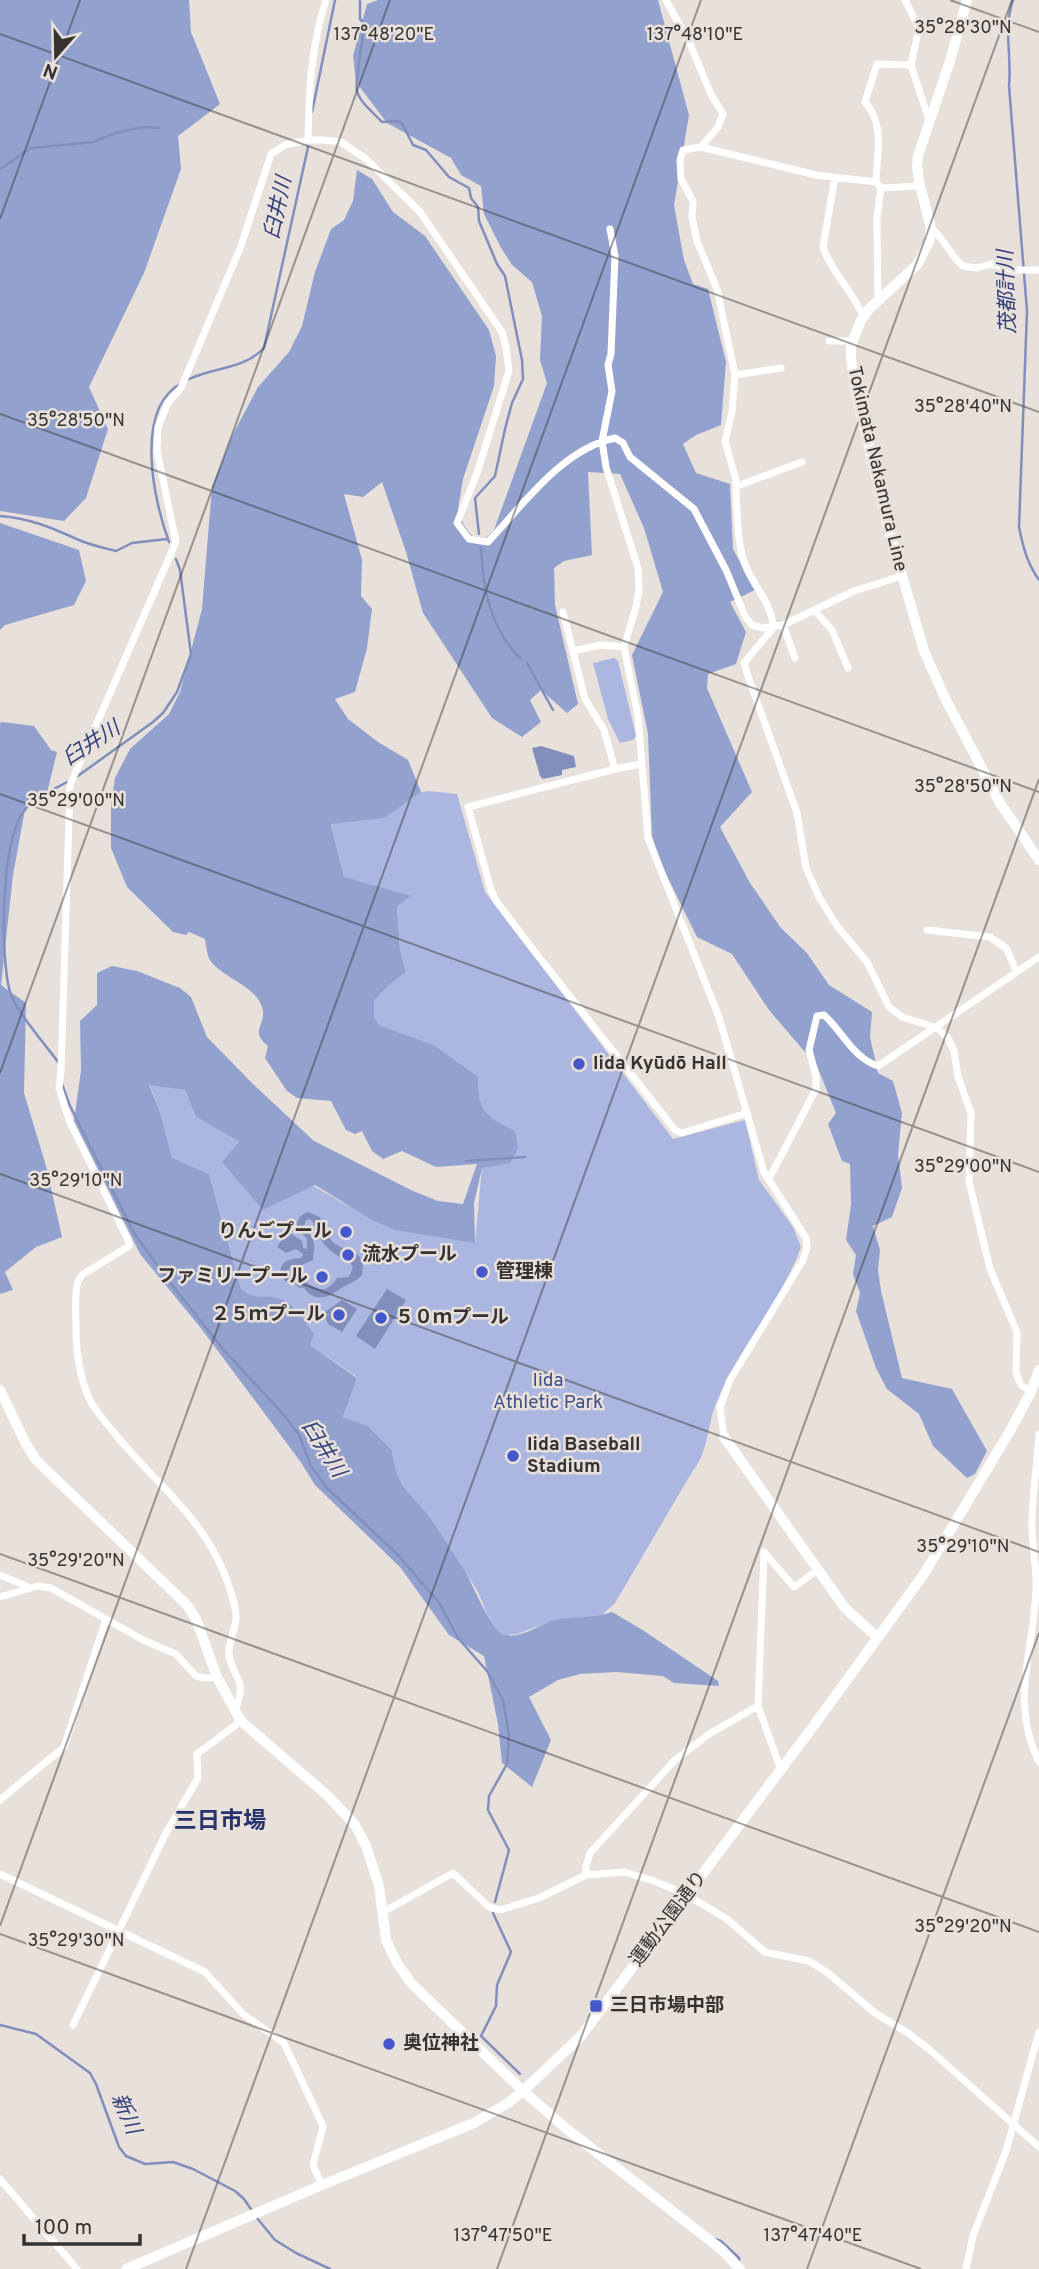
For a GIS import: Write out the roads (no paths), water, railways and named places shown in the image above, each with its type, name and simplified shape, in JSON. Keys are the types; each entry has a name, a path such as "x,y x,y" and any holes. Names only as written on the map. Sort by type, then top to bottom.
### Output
{"street":[{"path":"308,140 310,79 315,43 326,0"},
{"path":"666,0 723,114 718,127 701,147"},
{"path":"905,0 919,28 911,65 929,121"},
{"path":"967,0 918,156 920,186 932,228 943,238 963,266 977,268 991,264 1018,271 1035,270"},
{"path":"878,301 879,126 871,109 864,102 877,64 911,65"},
{"path":"235,1710 241,1694 241,1682 229,1655 236,1619 235,1608 219,1561 189,1515 139,1463 96,1409 82,1374 76,1340 78,1281 82,1275 129,1246 129,1241 69,1120 59,1088 70,785 176,542 157,451 158,427 168,403 181,388 241,246 266,162 271,154 285,145 308,140 341,142 366,159 420,212 502,332 509,371 477,472 457,523 469,539 488,542 526,498 580,451 615,438 623,443 630,457 694,509 726,570 746,618 752,625 763,628 778,626 854,591 902,576"},
{"path":"794,658 764,594 747,570 743,558 737,486 725,441 732,412 735,375 717,289 697,241 692,217 693,201 681,179 680,160 683,150 701,147 782,167 878,185 920,186"},
{"path":"835,177 822,247 856,300 863,316"},
{"name":"Tokimata Nakamura Line","path":"932,228 923,256 917,265 863,316 852,341 850,358 855,388 876,478 924,651 945,698 1000,803 1039,860"},
{"path":"610,229 615,256 611,354 608,365 612,391 602,441 606,467 638,568 639,590 636,607 624,647 638,716 648,838 719,1017 767,1178 806,1238 806,1254 788,1288 730,1380 720,1407 724,1437 845,1608 877,1637"},
{"path":"829,341 852,341"},
{"path":"735,375 781,368"},
{"path":"737,486 802,463"},
{"path":"815,611 832,630 848,668"},
{"path":"563,612 585,699 604,730 615,769"},
{"path":"778,626 744,663 797,813 806,868 819,897 837,926 876,976 889,1007 902,1017 937,1028 948,1038 954,1051 958,1077 971,1113 969,1181 990,1269 1017,1332 1016,1373 1021,1385 1031,1392"},
{"path":"573,651 601,645 624,647"},
{"path":"641,765 615,769 468,807 491,890 535,952 675,1130 682,1133 747,1113"},
{"path":"927,930 990,937 1006,948 1017,972"},
{"path":"767,1178 816,1089 816,1076 809,1050 817,1016 824,1015 835,1024 867,1063 878,1066 1039,957"},
{"name":"運動公園通り","path":"126,2269 474,2123 508,2104 581,2036 781,1770 943,1545 1031,1392 1038,1375"},
{"path":"0,1390 36,1460 187,1605 196,1619 217,1677 241,1721 328,1796 355,1825 376,1874 387,1940 397,1963 411,1983 523,2091 568,2130 721,2249 740,2269"},
{"path":"1039,1434 1032,1518 1038,1589 1024,1689 1024,1721 1029,1742 1039,1762"},
{"path":"781,1770 758,1706 764,1552 794,1587 819,1569"},
{"path":"0,1575 28,1588"},
{"path":"0,1597 38,1586 51,1588 159,1648 176,1654 196,1676 217,1677"},
{"path":"0,1800 64,1747 106,1619"},
{"path":"586,1875 590,1853 674,1761 709,1734 758,1706"},
{"path":"73,2025 166,1833 198,1778 197,1754 241,1721"},
{"path":"383,1912 453,1873 489,1907 500,1910 539,1898 586,1875 624,1872 654,1881 687,1895 727,1919 765,1952 809,1961 828,1973 874,2013 908,2032 930,2050 1039,2147"},
{"path":"0,1874 205,1972 243,2014 284,2043 323,2126 313,2165 321,2185"},
{"path":"966,2269 968,2251 978,2218 1014,2123 1039,2032"},
{"path":"1030,2062 1039,2056"},
{"path":"0,2179 78,2269"}],"waterway":[{"name":"臼井川","path":"312,112 335,0"},
{"path":"360,0 360,19 364,23 356,87 359,95 382,122 398,121 403,125 413,145 426,150 449,177 469,188 471,198 478,207 479,221 497,264 505,276 522,360 523,379 512,403 495,476 475,498 479,534"},
{"name":"茂都計川","path":"1013,0 1008,32 1009,86 1027,311 1019,527 1026,555 1039,580"},
{"path":"0,169 31,148 93,142 143,127 159,128"},
{"name":"臼井川","path":"187,380 247,360 264,348 308,147"},
{"name":"臼井川","path":"169,542 154,481 152,434 157,413 167,395 182,383"},
{"path":"0,516 31,521 116,551 132,543 167,539"},
{"path":"481,548 490,607 502,634 520,658"},
{"name":"臼井川","path":"75,778 153,722 163,713 177,692 191,654 180,570 176,559"},
{"path":"527,663 553,710"},
{"name":"臼井川","path":"58,1062 25,1019 10,992 5,954 4,902 10,850 22,814 37,798 69,781"},
{"name":"臼井川","path":"62,1084 70,1106 134,1233 222,1348 284,1415 299,1435 311,1466 327,1488 398,1555 440,1604 458,1638 487,1671 503,1700 509,1735 507,1764 489,1796 488,1810 509,1850 495,1902"},
{"path":"466,1161 525,1157"},
{"path":"493,1913 511,1952 497,1985 496,2006 481,2036 520,2074"},
{"name":"新川","path":"0,2025 36,2034 90,2073 119,2147 126,2156 145,2164 173,2162 193,2169 235,2191 253,2212"},
{"name":"新川","path":"257,2218 275,2240 330,2269"},
{"path":"715,2239 721,2241 739,2261"}],"place":[{"name":"Iida Kyūdō Hall","path":"579,1064"},
{"name":"りんごプール","path":"346,1232"},
{"name":"流水プール","path":"348,1255"},
{"name":"管理棟","path":"482,1272"},
{"name":"ファミリープール","path":"322,1277"},
{"name":"２５ｍプール","path":"339,1315"},
{"name":"５０ｍプール","path":"381,1318"},
{"name":"Iida Baseball Stadium","path":"513,1456"},
{"name":"三日市場中部","path":"596,2006"},
{"name":"奥位神社","path":"389,2044"}],"district":[{"name":"三日市場","path":"220,1822"}],"park label":[{"name":"Iida Athletic Park","path":"548,1392"}]}
